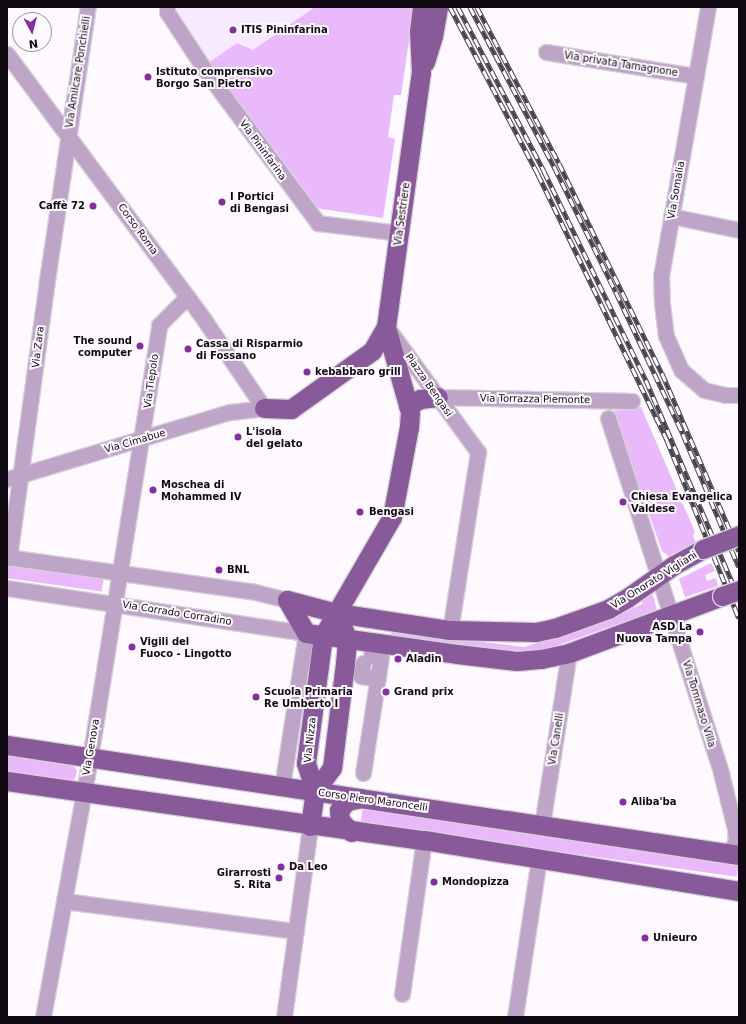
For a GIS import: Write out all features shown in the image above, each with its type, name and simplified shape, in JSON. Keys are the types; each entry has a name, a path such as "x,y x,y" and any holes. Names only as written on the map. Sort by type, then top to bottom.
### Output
{"main road":[{"name":"Via Sestriere","path":"264,408 291,409 372,351 386,327 421,72 420,31 422,7"},
{"name":"Via Sestriere","path":"421,72 433,36 438,7"},
{"name":"Piazza Bengasi","path":"337,613 392,517 409,427 408,406 386,327"},
{"path":"408,406 420,399 438,397"},
{"name":"Via Onorato Vigliani","path":"450,630 514,633 555,628 608,609 659,575 703,549 739,535"},
{"path":"347,639 517,661 541,659 569,653 731,593"},
{"path":"288,600 337,613 450,630"},
{"path":"288,600 315,634"},
{"path":"315,607 315,634"},
{"name":"Via Nizza","path":"310,826 315,791 306,763 315,634 337,613 347,639 332,768 315,791"},
{"name":"Via Corrado Corradino","path":"315,634 347,639"},
{"name":"Corso Piero Maroncelli","path":"7,745 734,854"},
{"path":"7,782 351,832 424,840 739,891"},
{"path":"351,832 340,820 339,810 347,801 361,798"}],"street":[{"name":"Via Amilcare Ponchielli","path":"68,136 88,7"},
{"name":"Via Pininfarina","path":"167,7 167,12 207,73 318,223 399,233"},
{"name":"Via Somalia","path":"708,7 661,275 662,304 666,336 681,370 704,390 725,396 739,395"},
{"name":"Via privata Tamagnone","path":"546,52 696,76"},
{"name":"Corso Roma","path":"7,54 187,297 250,384 264,408"},
{"name":"Via Zara","path":"8,558 22,475 68,136"},
{"path":"671,216 739,230"},
{"name":"Via Tiepolo","path":"135,477 159,325 187,297"},
{"name":"Piazza Bengasi","path":"386,327 478,452 450,630"},
{"name":"Via Torrazza Piemonte","path":"438,397 632,401"},
{"name":"Via Cimabue","path":"7,479 142,440 229,412 264,408"},
{"name":"Via Tommaso Villa","path":"608,418 721,773 735,829 736,841 734,854"},
{"name":"Via Genova","path":"43,1017 90,758 135,477"},
{"path":"7,525 8,558 255,592 288,600"},
{"name":"Via Corrado Corradino","path":"7,588 315,634"},
{"name":"Via Nizza","path":"282,786 315,634"},
{"name":"Via Canelli","path":"542,825 569,653"},
{"path":"363,773 378,679 376,654"},
{"path":"363,663 360,676 378,679"},
{"name":"Via Nizza","path":"284,1017 310,826"},
{"path":"402,994 424,840"},
{"path":"515,1017 539,859"},
{"path":"64,901 296,931"}],"shaded area":[{"name":"ITIS Pininfarina","path":"177,7 315,7 253,50 237,43 208,63 175,18"},
{"path":"315,7 414,7 401,95 394,95 388,137 395,139 383,218 315,208 208,63 237,43 253,50"},
{"path":"641,407 695,532 693,535 697,546 672,559 662,551 613,411"},
{"path":"7,562 104,576 102,591 7,578"},
{"path":"711,563 715,571 705,575 707,581 716,578 718,586 685,597 679,579"},
{"path":"652,592 657,610 550,648 528,653 391,638 392,631 524,647 607,621 642,604 643,597"},
{"path":"7,753 72,763 77,771 76,776 73,781 67,782 7,773"},
{"path":"363,806 739,859 737,877 360,824"}],"railway":[{"path":"450,7 538,174 667,440 739,618"},
{"path":"458,7 544,171 646,380 739,598"},
{"path":"470,7 554,166 616,292 683,434 739,567"},
{"path":"477,7 559,163 662,373 739,551"}],"place":[{"name":"ITIS Pininfarina","path":"233,30"},
{"name":"Istituto comprensivo Borgo San Pietro","path":"148,77"},
{"name":"I Portici di Bengasi","path":"222,202"},
{"name":"Caffè 72","path":"93,206"},
{"name":"The sound computer","path":"140,346"},
{"name":"Cassa di Risparmio di Fossano","path":"188,349"},
{"name":"kebabbaro grill","path":"307,372"},
{"name":"L'isola del gelato","path":"238,437"},
{"name":"Moschea di Mohammed IV","path":"153,490"},
{"name":"Chiesa Evangelica Valdese","path":"623,502"},
{"name":"Bengasi","path":"360,512"},
{"name":"BNL","path":"219,570"},
{"name":"ASD La Nuova Tampa","path":"700,632"},
{"name":"Vigili del Fuoco - Lingotto","path":"132,647"},
{"name":"Aladin","path":"398,659"},
{"name":"Grand prix","path":"386,692"},
{"name":"Scuola Primaria Re Umberto I","path":"256,697"},
{"name":"Aliba'ba","path":"623,802"},
{"name":"Da Leo","path":"281,867"},
{"name":"Girarrosti S. Rita","path":"279,878"},
{"name":"Mondopizza","path":"434,882"},
{"name":"Unieuro","path":"645,938"}]}
